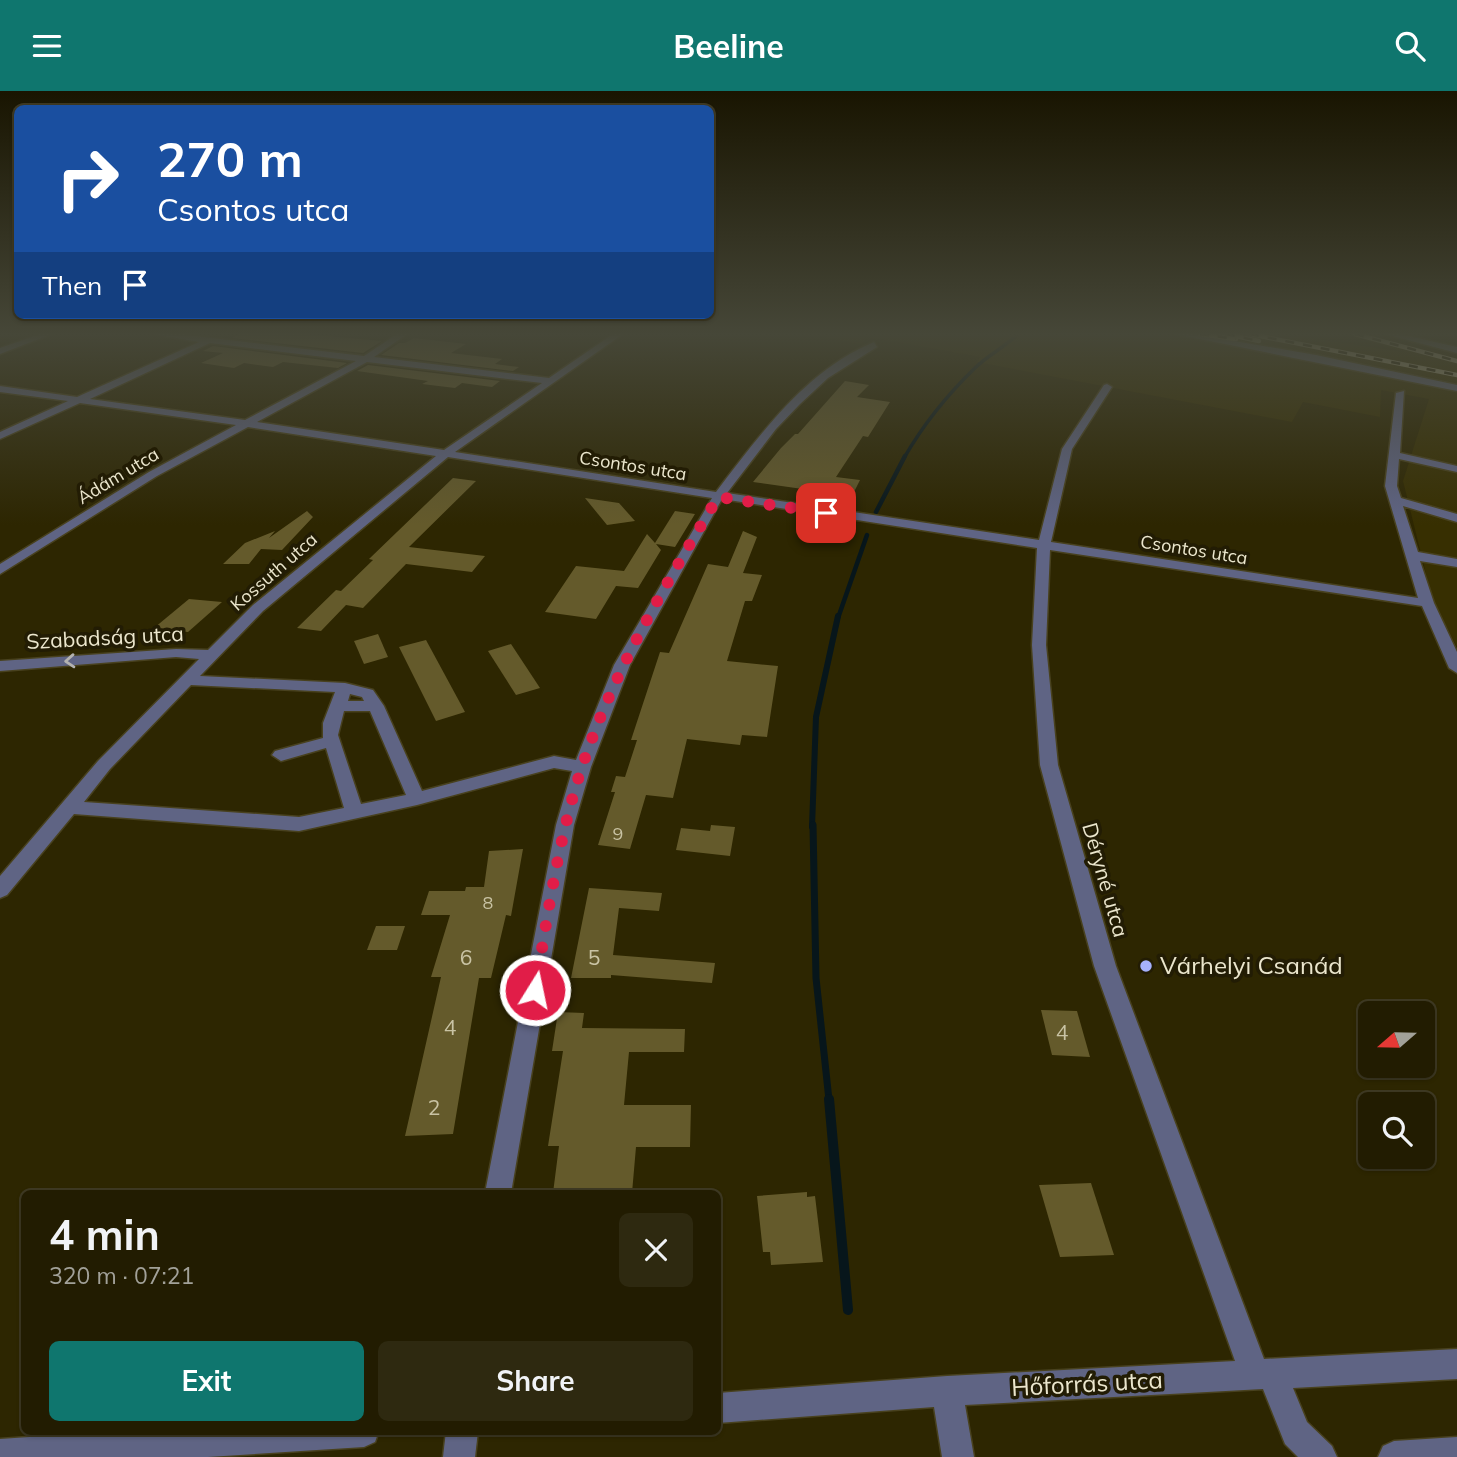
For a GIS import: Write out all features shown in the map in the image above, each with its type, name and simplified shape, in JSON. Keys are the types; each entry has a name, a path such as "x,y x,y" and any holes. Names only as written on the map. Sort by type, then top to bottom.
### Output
{"street":[{"name":"Csontos utca","path":"55,398 242,423 1427,603"},
{"path":"0,436 82,398"},
{"name":"Ádám utca","path":"0,570 153,474 291,398"},
{"name":"Kossuth utca","path":"0,890 104,765 258,608 444,455 524,398"},
{"path":"499,1190 565,825 582,767 622,665 718,497 772,427 802,398"},
{"name":"Déryné utca","path":"1100,398 1067,449 1044,545 1039,645 1049,765 1105,966 1264,1375 1296,1433 1321,1457"},
{"path":"1400,398 1391,486 1427,603 1457,668"},
{"path":"1394,455 1457,469"},
{"path":"1394,500 1457,518"},
{"path":"1411,555 1457,563"},
{"name":"Szabadság utca","path":"0,666 176,653 212,655"},
{"path":"187,680 345,688 367,693 376,706 417,799"},
{"path":"345,688 330,730 355,813"},
{"path":"340,706 376,706"},
{"path":"281,755 332,741"},
{"path":"70,807 282,824 313,823 417,799 554,762 582,767"},
{"name":"Hőforrás utca","path":"721,1408 947,1391 1457,1364"},
{"path":"947,1391 958,1457"},
{"path":"0,1455 303,1435"},
{"path":"459,1457 462,1435"},
{"path":"1394,1457 1457,1453"}],"shaded area":[{"path":"1165,398 1381,398 1380,417 1303,402 1292,422"},
{"path":"1422,398 1457,398 1457,647 1433,602 1403,481 1429,399"}],"building":[{"path":"830,398 862,398 890,402 868,437 863,436 836,477 860,480 852,496 753,482 781,448 798,434"},
{"path":"453,478 476,481 409,547 485,556 472,572 406,564 363,608 346,605 321,631 297,628 336,590 341,591 373,560 369,559"},
{"path":"585,498 619,503 635,521 607,525"},
{"path":"307,511 313,517 282,550 261,549 249,564 223,564 245,543 275,531 269,538"},
{"path":"675,511 695,514 675,547 656,544 661,550 638,588 616,586 596,619 545,612 576,566 624,571 647,534 655,543"},
{"path":"743,531 757,537 743,573 762,575 752,601 745,601 727,661 778,666 767,737 742,735 740,745 687,739 673,798 646,795 630,849 598,845 615,792 611,792 616,776 625,777 637,740 631,740 660,652 669,653 708,564 728,567"},
{"path":"189,599 222,602 188,632 154,628"},
{"path":"378,634 388,657 364,664 354,641"},
{"path":"426,640 465,712 436,721 399,647"},
{"path":"511,644 540,688 516,695 488,651"},
{"path":"711,825 735,827 730,856 676,850 681,828 710,831"},
{"path":"523,849 511,916 506,915 491,978 479,978 453,1134 405,1136 441,977 431,977 450,915 421,915 429,891 465,891 466,887 484,887 489,851"},
{"path":"589,888 662,893 659,911 619,908 613,955 715,963 712,983 611,975 611,978 571,978"},
{"path":"376,926 405,926 397,950 367,950"},
{"path":"1041,1010 1077,1011 1090,1057 1052,1055"},
{"path":"558,1012 584,1013 582,1028 685,1029 684,1052 629,1052 624,1105 691,1105 690,1147 636,1147 632,1190 553,1190 559,1146 548,1146 563,1051 552,1051"},
{"path":"1091,1183 1114,1255 1060,1257 1039,1185"},
{"path":"807,1192 807,1197 815,1196 823,1262 771,1265 770,1252 763,1252 757,1196"}],"waterway":[{"path":"904,458 947,398"},
{"path":"876,512 905,456"},
{"path":"838,618 867,535"},
{"path":"812,827 816,717 838,616"},
{"path":"813,825 816,978 829,1100"},
{"path":"829,1099 848,1310"}],"place":[{"name":"Várhelyi Csanád","path":"1146,966"}],"route":[{"path":"535,990 565,825 601,715 622,665 718,497 826,513"}]}
